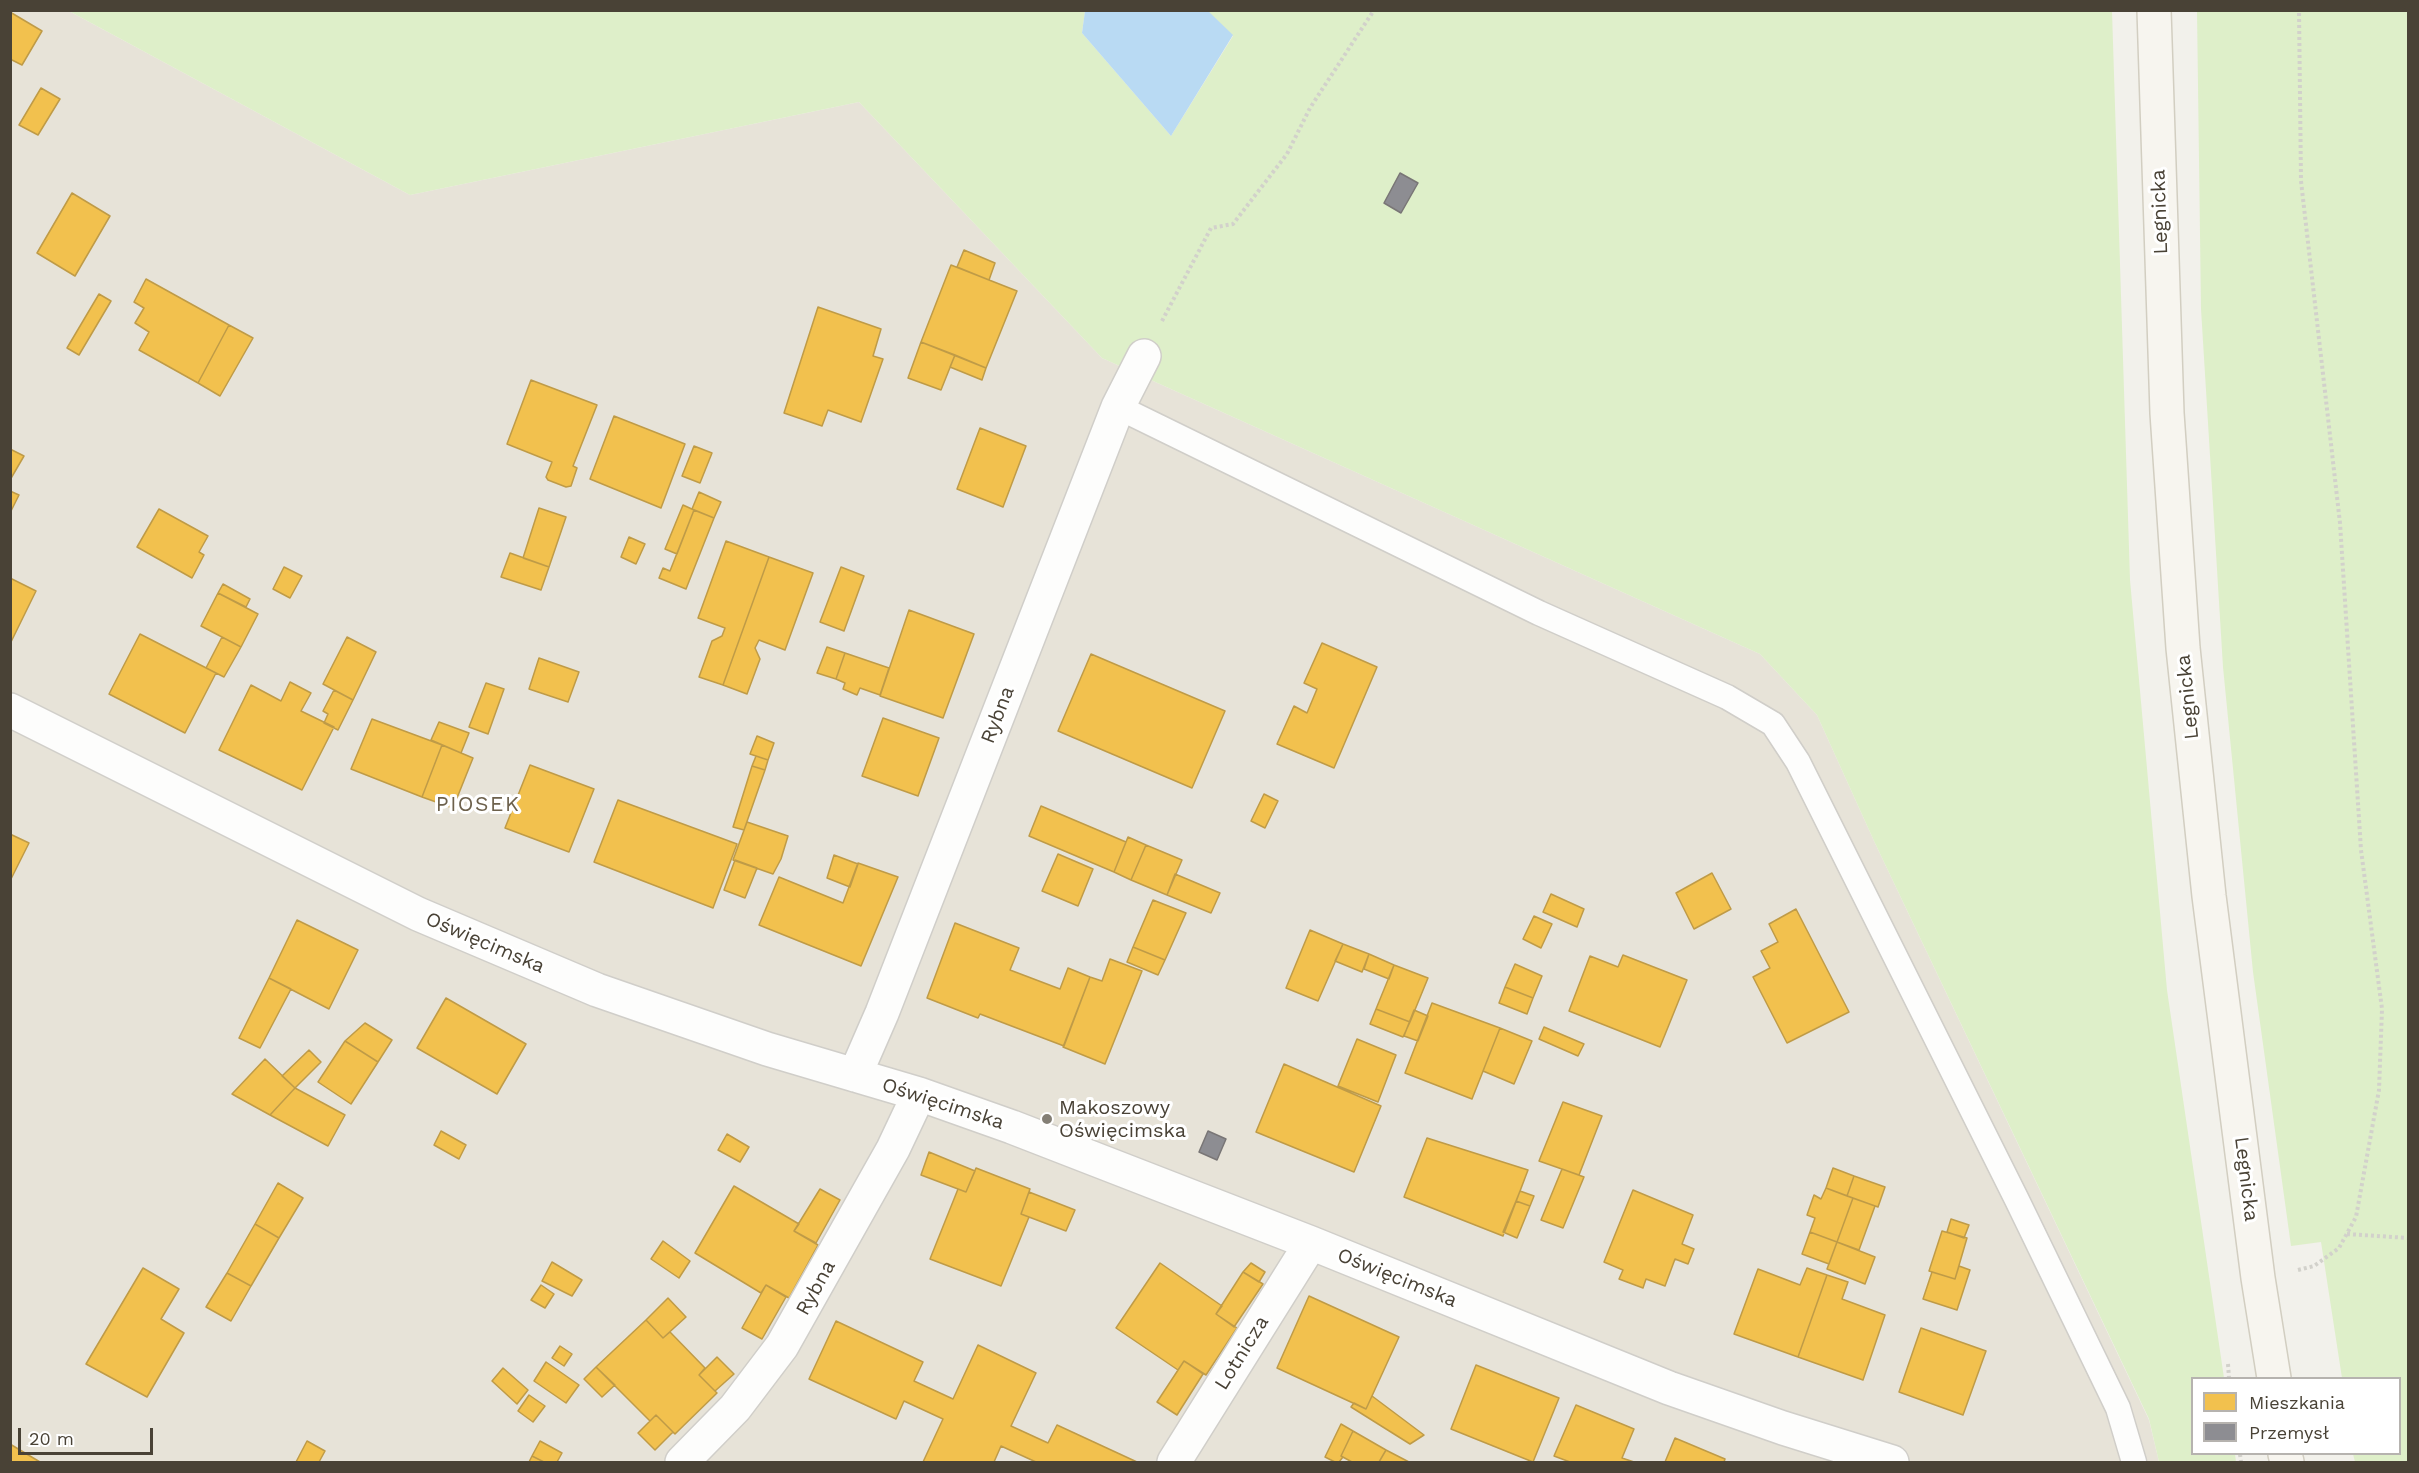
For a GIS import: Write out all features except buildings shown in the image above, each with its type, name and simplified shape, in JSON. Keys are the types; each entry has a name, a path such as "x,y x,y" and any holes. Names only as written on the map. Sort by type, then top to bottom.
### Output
{"main road":[{"name":"Legnicka","path":"2154,10 2167,413 2183,648 2209,896 2258,1278 2274,1377"}],"street":[{"name":"Rybna","path":"855,1075 886,1002 1118,407 1144,356"},
{"name":"Oświęcimska","path":"10,710 418,914 597,990 691,1023 919,1094 1024,1131 1311,1243 1669,1388 1783,1428 1892,1462"},
{"name":"Rybna","path":"682,1462 735,1408 782,1346 893,1149 919,1094"},
{"name":"Lotnicza","path":"1174,1462 1311,1243"}],"lane":[{"path":"1118,407 1539,613 1727,697 1773,724 1798,762 2018,1200 2118,1408 2134,1462"}],"path":[{"path":"1144,356 1211,228 1233,224 1280,162 1335,67 1374,10"},
{"path":"2288,1272 2314,1266 2339,1248 2356,1217 2379,1090 2382,1009 2361,850 2340,523 2301,181 2299,10"},
{"path":"2347,1234 2409,1238"}],"shaded area":[{"path":"10,11 69,11 410,195 859,102 1102,358 1760,654 1817,715 1874,841 2149,1420 2159,1462 11,1462"}],"green space":[{"path":"69,11 1085,11 1082,33 1171,136 1233,36 1207,11 2112,11 2130,580 2167,990 2224,1377 2191,1377 2191,1455 2235,1455 2236,1462 2159,1462 2149,1419 1874,841 1817,715 1760,654 1102,358 859,102 410,195"},
{"path":"2197,11 2408,11 2408,1462 2355,1462 2353,1455 2401,1455 2401,1377 2342,1377 2321,1242 2291,1246 2253,972 2223,667 2201,309"}],"water":[{"path":"1207,10 1233,35 1171,136 1082,33 1085,11"}],"place":[{"name":"Makoszowy Oświęcimska","path":"1047,1119"}],"district":[{"name":"PIOSEK","path":"478,805"}]}
